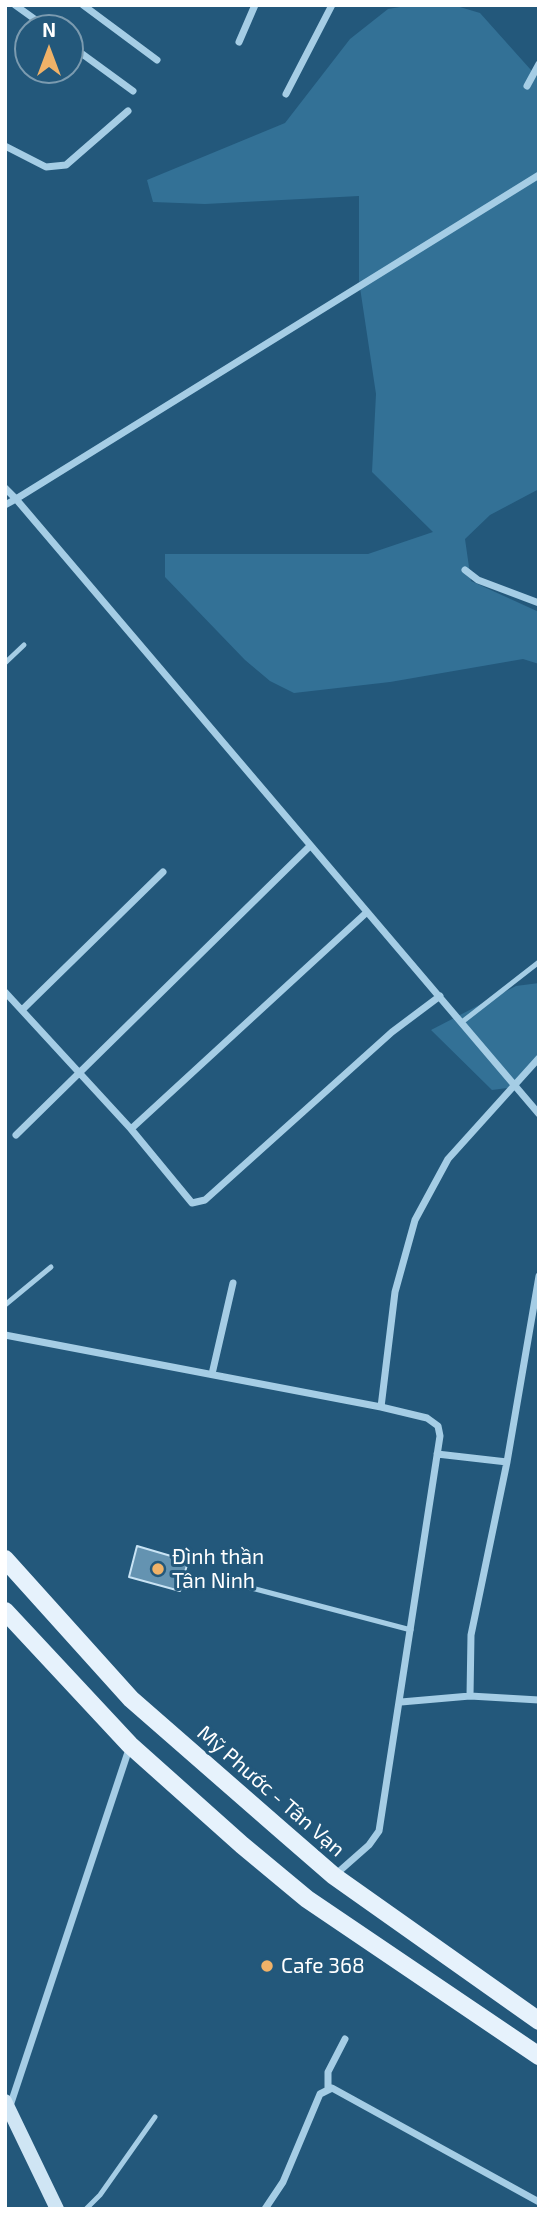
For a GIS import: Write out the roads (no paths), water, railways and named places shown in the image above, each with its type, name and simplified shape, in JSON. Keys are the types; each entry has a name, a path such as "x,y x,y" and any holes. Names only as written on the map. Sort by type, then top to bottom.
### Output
{"main road":[{"name":"Mỹ Phước - Tân Vạn","path":"5,1559 131,1699 334,1876 539,2021"},
{"path":"5,1611 130,1745 307,1899 539,2056"},
{"path":"7,2105 57,2209"}],"street":[{"path":"83,5 157,60"},
{"path":"239,41 254,5"},
{"path":"286,94 332,5"},
{"path":"84,55 133,91"},
{"path":"527,86 539,64"},
{"path":"5,146 46,167 66,165 128,111"},
{"path":"5,505 539,175"},
{"path":"5,488 94,589 539,1114"},
{"path":"465,570 497,589 539,603"},
{"path":"16,1135 310,846"},
{"path":"22,1010 163,872"},
{"path":"131,1129 366,913"},
{"path":"5,992 131,1129 192,1203 205,1200 383,1040 440,996"},
{"path":"381,1407 395,1292 415,1220 448,1158 539,1058"},
{"path":"470,1696 471,1635 507,1462 539,1276"},
{"path":"212,1374 233,1283"},
{"path":"5,1335 381,1407 427,1418 438,1426 437,1454 412,1630 379,1831 369,1845 334,1876"},
{"path":"437,1454 507,1462"},
{"path":"401,1702 470,1696 539,1700"},
{"path":"7,2105 130,1745"},
{"path":"328,2089 328,2072 345,2039"},
{"path":"265,2209 283,2182 320,2094 328,2089 338,2089 539,2202"}],"lane":[{"path":"5,663 24,645"},
{"path":"462,1023 539,962"},
{"path":"5,1305 51,1267"},
{"path":"244,1586 412,1630"},
{"path":"86,2209 100,2195 155,2117"}],"place":[{"name":"Đình thần Tân Ninh","path":"158,1569"},
{"name":"Cafe 368","path":"267,1966"}]}
